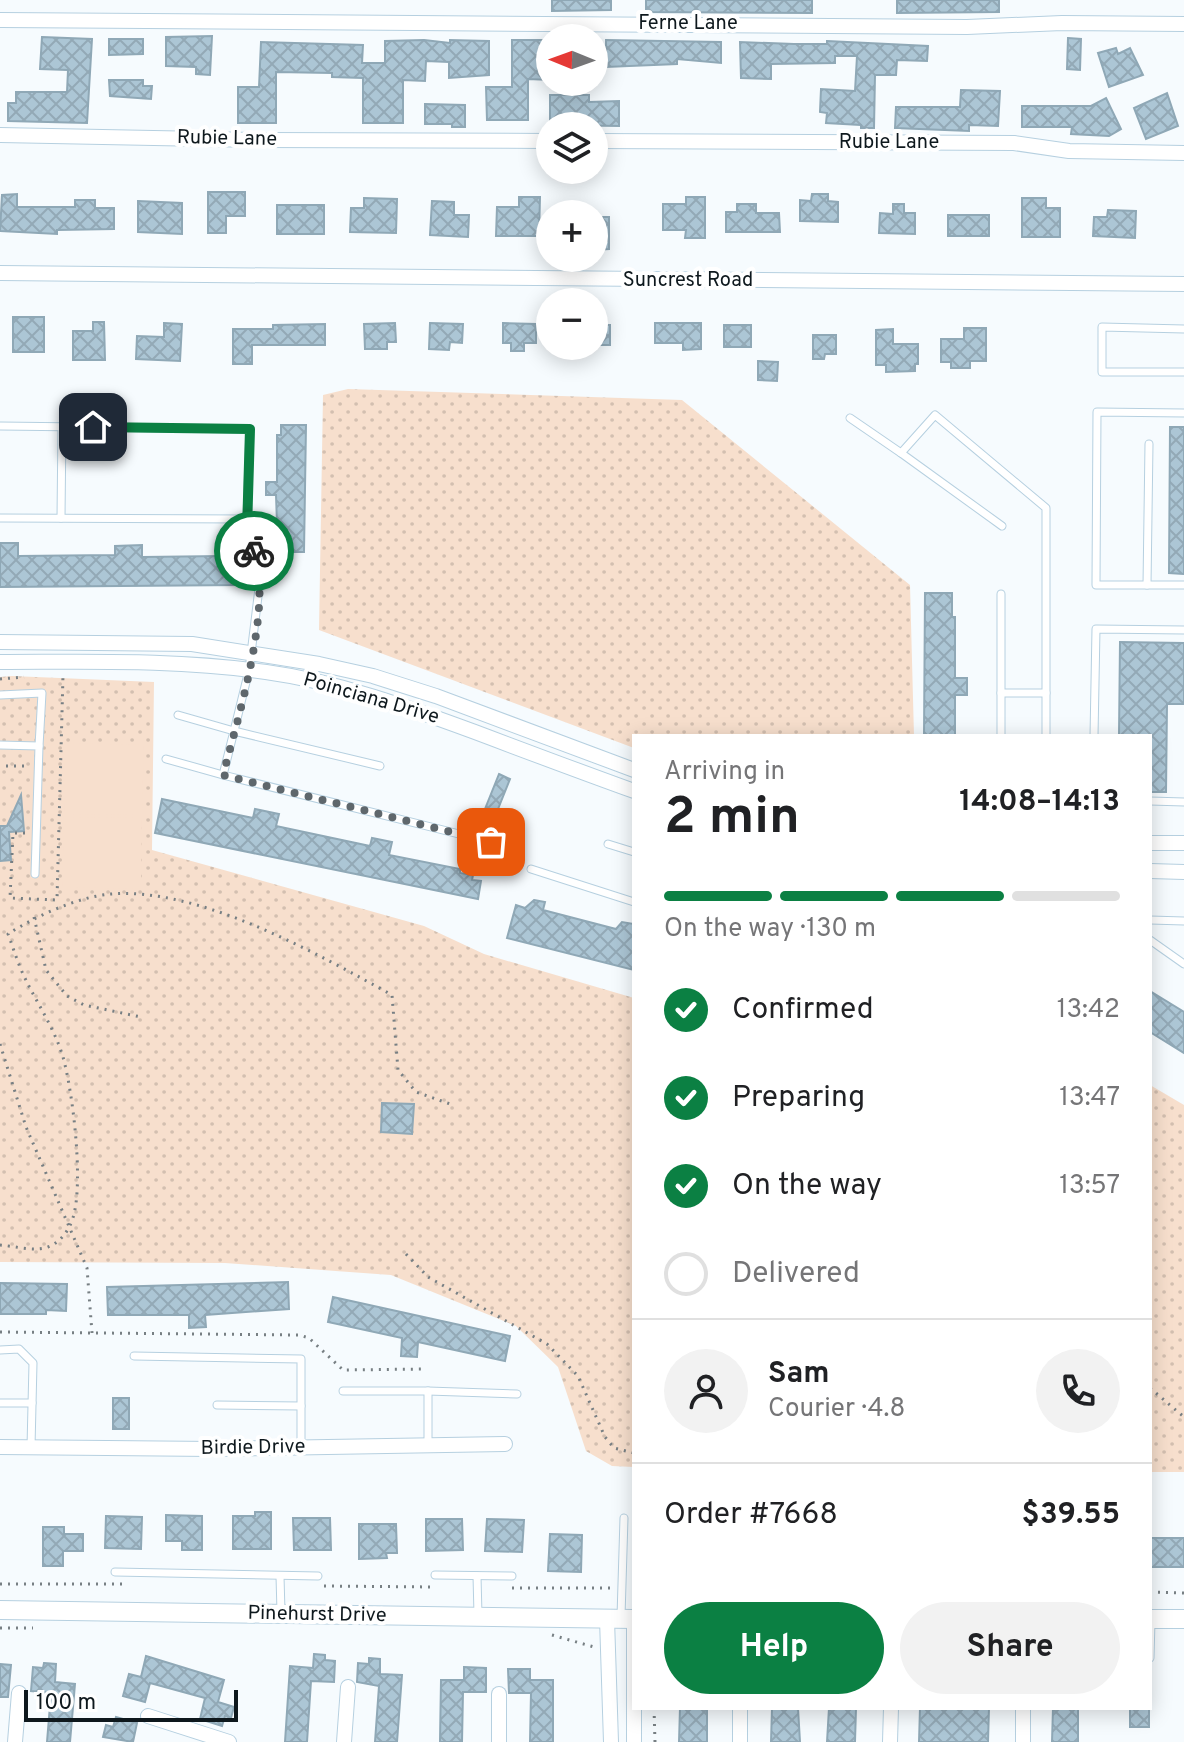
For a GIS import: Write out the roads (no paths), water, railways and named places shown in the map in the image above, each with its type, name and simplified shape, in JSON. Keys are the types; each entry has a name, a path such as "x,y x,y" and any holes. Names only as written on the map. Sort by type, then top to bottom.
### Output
{"street":[{"name":"Ferne Lane","path":"0,20 967,27 1062,23 1184,24"},
{"name":"Rubie Lane","path":"0,135 536,141"},
{"name":"Rubie Lane","path":"608,141 1014,143 1069,151 1184,153"},
{"name":"Suncrest Road","path":"0,273 1184,284"},
{"name":"Poinciana Drive","path":"0,642 192,644 373,676 436,696 632,769"},
{"name":"Poinciana Drive","path":"0,662 142,663 249,670 348,688 400,704 632,790"},
{"path":"1152,843 1184,843"},
{"path":"1152,871 1184,872"},
{"name":"Birdie Drive","path":"0,1447 505,1444"},
{"name":"Pinehurst Drive","path":"0,1610 624,1619"},
{"path":"611,1742 624,1619"},
{"path":"624,1619 634,1742"},
{"path":"1152,1619 1184,1619"},
{"path":"344,1742 348,1687"},
{"path":"15,1742 19,1693"},
{"path":"499,1694 499,1742"},
{"path":"740,1710 740,1742"},
{"path":"890,1742 891,1710"},
{"path":"1023,1710 1023,1742"},
{"path":"148,1716 229,1742"}],"lane":[{"path":"1184,329 1102,327 1102,372 1184,372"},
{"path":"1184,413 1097,412 1096,585 1184,585"},
{"path":"901,453 935,415 1046,508 1046,734"},
{"path":"850,418 1002,526"},
{"path":"0,426 250,429 247,531 259,566 260,580 249,670 223,775"},
{"path":"61,518 62,426"},
{"path":"1147,585 1149,444"},
{"path":"0,518 247,519"},
{"path":"1001,594 1001,734"},
{"path":"1094,734 1096,629 1184,630"},
{"path":"0,695 42,693 35,874"},
{"path":"1001,693 1046,693"},
{"path":"178,715 380,766"},
{"path":"0,745 39,746"},
{"path":"166,759 491,842"},
{"path":"1152,801 1184,802"},
{"path":"608,844 632,851"},
{"path":"531,869 632,901"},
{"path":"1152,920 1184,921"},
{"path":"1152,941 1184,964"},
{"path":"0,1350 19,1349 33,1363 31,1447"},
{"path":"134,1356 301,1359 301,1447"},
{"path":"343,1391 517,1394"},
{"path":"428,1391 428,1445"},
{"path":"0,1403 32,1403"},
{"path":"217,1405 301,1406"},
{"path":"624,1518 624,1619"},
{"path":"115,1572 318,1576"},
{"path":"435,1575 512,1576"},
{"path":"280,1576 281,1614"},
{"path":"477,1576 478,1617"}]}
